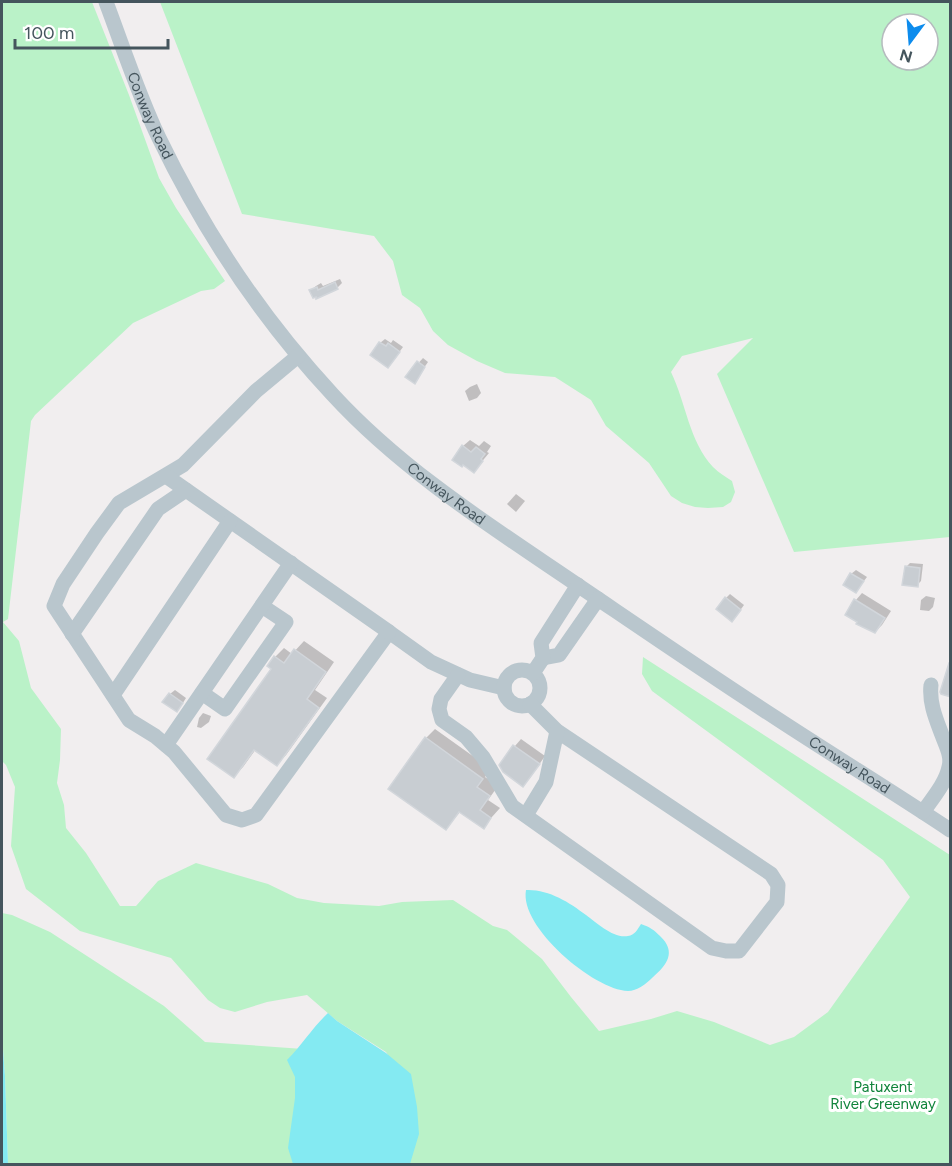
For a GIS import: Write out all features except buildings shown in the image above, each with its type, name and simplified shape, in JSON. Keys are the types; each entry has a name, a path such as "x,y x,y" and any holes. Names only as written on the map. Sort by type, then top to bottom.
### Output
{"street":[{"name":"Conway Road","path":"106,2 158,137 222,251 298,356 371,433 421,476 472,513 771,715 951,830"},
{"path":"298,356 256,391 183,465 119,503 63,584 54,606 129,720 155,736 174,752 226,815 242,820 256,815 389,632"},
{"path":"165,476 431,662 470,680 504,688"},
{"path":"72,634 159,509 186,490"},
{"path":"113,695 230,521"},
{"path":"166,745 291,564"},
{"path":"532,673 543,658 542,643 578,585"},
{"path":"543,658 559,655 598,599"},
{"path":"202,693 225,709 286,622 262,606"},
{"path":"522,669 532,673 537,677 540,689 535,700 524,706 508,699 504,688 511,673 522,669"},
{"path":"458,675 441,699 439,709 442,720 466,737 483,757 512,806 712,948 739,951 777,902 778,885 771,874 557,731 530,704"},
{"path":"923,812 949,769 950,760 932,708 931,685"},
{"path":"526,815 546,782 557,731"}],"green space":[{"name":"Patuxent River Greenway","path":"2,2 92,2 159,178 176,208 225,281 214,289 201,291 133,323 31,421 8,619 3,622 19,641 31,688 61,729 57,783 64,805 66,828 86,853 120,906 136,906 158,881 196,863 268,884 297,898 324,903 379,906 402,902 453,900 493,926 507,930 542,959 599,1031 677,1011 714,1022 770,1045 794,1037 828,1012 910,897 883,860 652,691 642,674 643,657 950,855 950,1164 8,1164 2,1036 2,913 12,915 50,932 164,1006 205,1042 388,1055 337,1021 307,995 267,1002 235,1012 220,1008 208,1000 171,958 80,931 26,889 11,846 15,787 2,761"},
{"path":"160,2 950,2 950,537 794,552 717,374 753,338 682,356 671,372 698,446 713,467 732,481 735,492 731,502 723,507 695,507 682,503 671,496 649,463 606,426 591,400 555,377 505,373 448,345 433,331 420,308 402,295 393,261 374,236 242,214"}],"water":[{"path":"526,890 558,897 617,935 632,935 641,924 654,930 668,947 666,963 647,983 631,991 614,988 597,980 562,954 546,938 534,921 527,905"},
{"path":"328,1013 386,1053 411,1074 419,1134 410,1164 293,1164 288,1148 295,1098 295,1077 287,1060"},
{"path":"2,1037 5,1076 8,1164 2,1164"}]}
